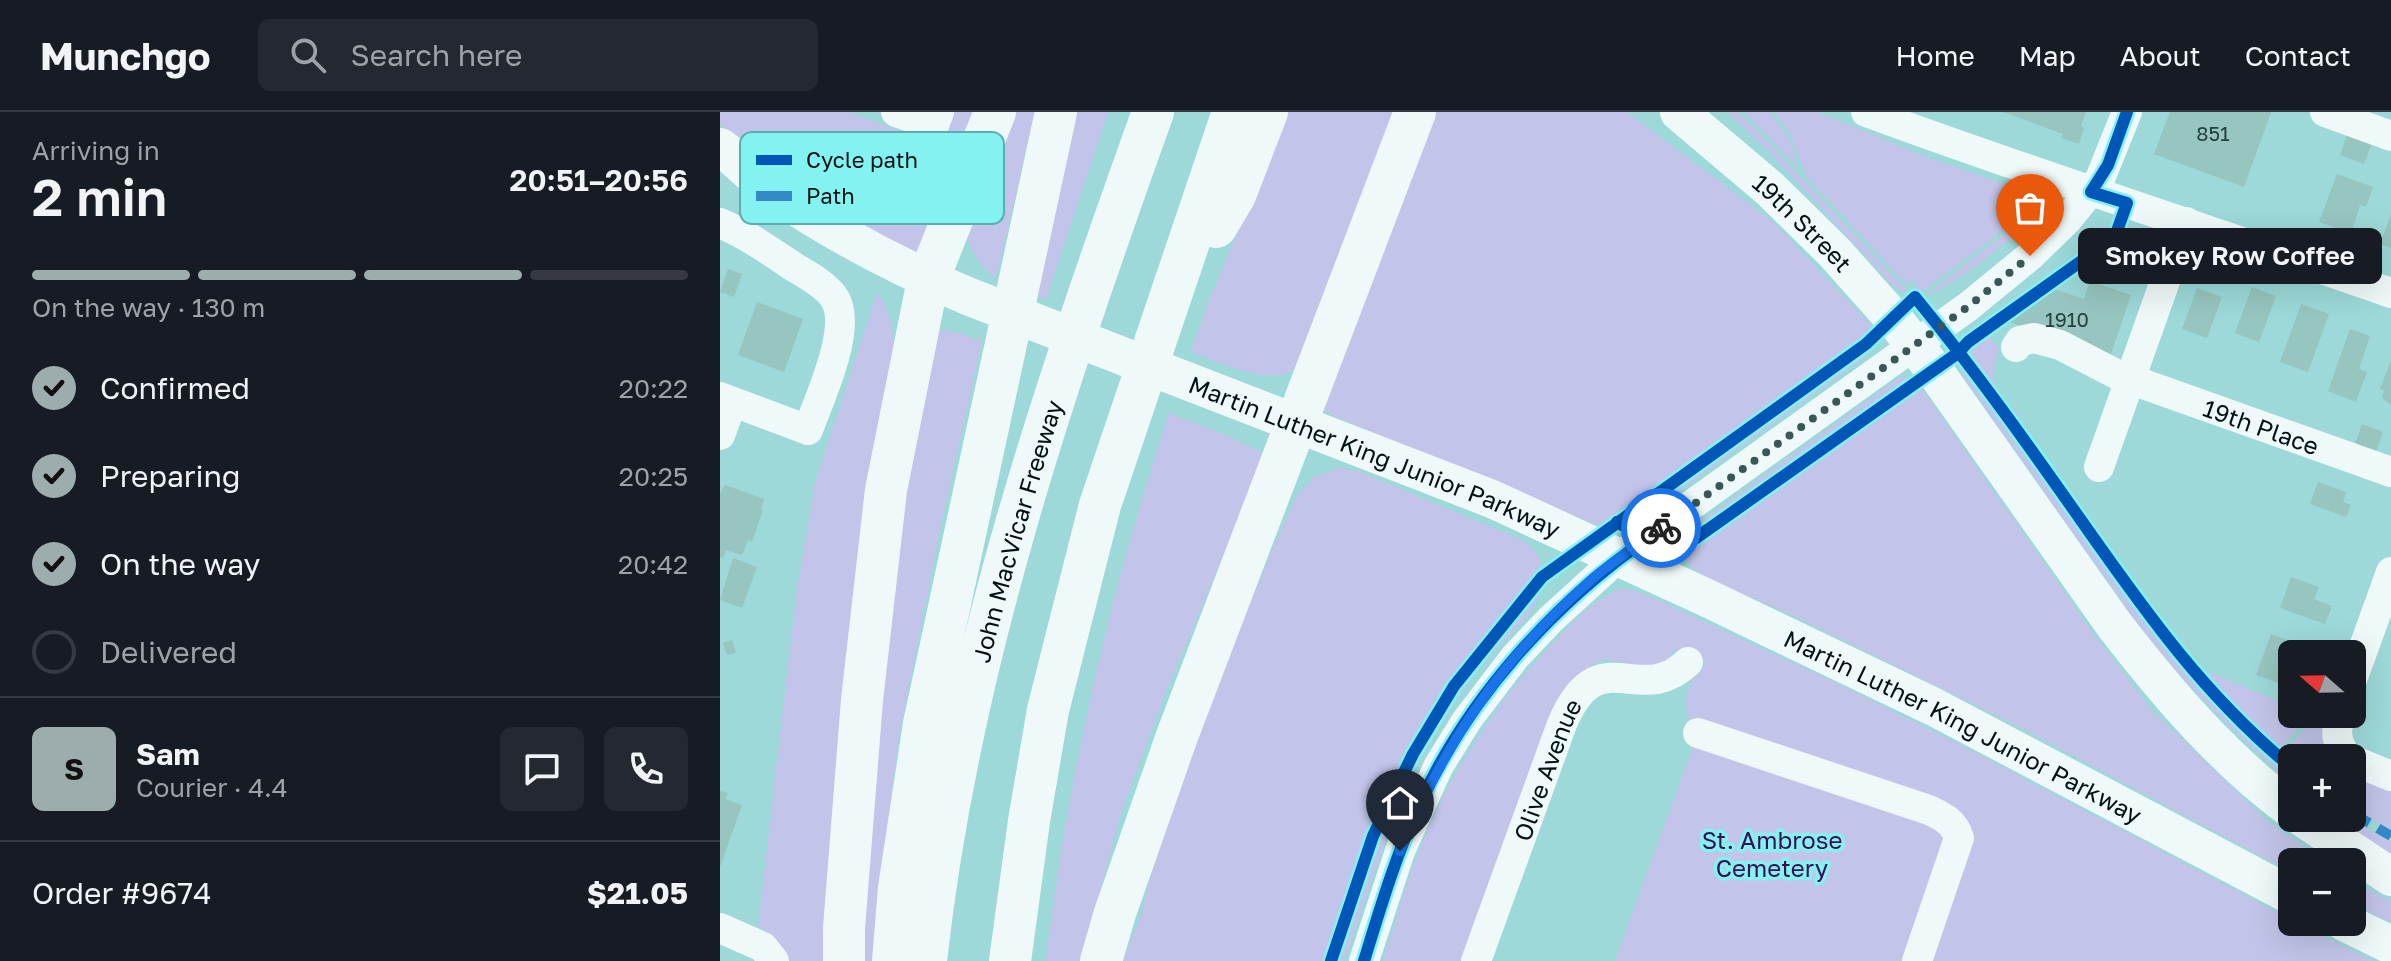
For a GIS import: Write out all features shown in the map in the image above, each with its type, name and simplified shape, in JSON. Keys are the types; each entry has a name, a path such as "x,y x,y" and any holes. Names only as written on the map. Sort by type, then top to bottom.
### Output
{"highway":[{"path":"987,132 995,112"},
{"path":"893,961 899,888 926,711 1056,112"},
{"path":"1105,245 1146,112"},
{"name":"John MacVicar Freeway","path":"926,961 940,849 976,668 1010,537 1105,245 1153,112"},
{"path":"1010,961 1048,710 1100,505 1233,112"},
{"path":"1159,330 1235,195 1267,112"},
{"path":"1101,961 1177,736 1415,112"},
{"path":"844,961 844,928 871,599 886,490 928,280 950,224"}],"main road":[{"name":"19th Street","path":"1679,112 1803,221 1915,344"},
{"name":"Martin Luther King Junior Parkway","path":"720,147 740,164"},
{"name":"Martin Luther King Junior Parkway","path":"823,224 928,280 1492,499 1619,557 1934,707 2278,889"},
{"path":"1915,344 2145,665 2201,729 2247,774 2278,799"},
{"path":"2324,832 2391,877"},
{"path":"2366,933 2391,945"}],"street":[{"path":"896,112 936,119"},
{"path":"1866,112 2391,293"},
{"path":"1364,961 1400,851 1419,805 1453,743 1515,657 1571,599 1619,557 1969,306 2030,256 2091,192 2108,165 2127,112"},
{"path":"2325,112 2391,136"},
{"path":"2099,467 2186,222"},
{"path":"720,223 758,242 824,287 841,311 841,331 808,430 726,400 720,435"},
{"name":"19th Place","path":"2016,347 2020,341 2034,338 2078,353 2108,371 2391,472"},
{"path":"2378,646 2391,572"},
{"name":"Olive Avenue","path":"1476,961 1562,724 1574,700 1596,680 1613,677 1661,680 1677,673 1688,662"},
{"path":"1698,733 1929,810 1945,817 1956,827 1959,838 1917,961"},
{"path":"2344,742 2391,776"},
{"path":"720,928 763,947 772,958"}],"green space":[{"path":"720,112 848,112 903,132 740,132 740,140 720,123"},
{"path":"946,112 976,112 968,132 938,132"},
{"path":"1009,112 1035,112 996,279 975,255 968,237 969,224 1004,224 1004,132 1001,132"},
{"path":"1074,112 1108,112 1046,299 1033,294"},
{"path":"1286,112 1398,112 1308,353 1290,372 1267,376 1240,370 1191,352"},
{"path":"1429,112 1627,112 1771,220 1873,327 1875,346 1867,356 1623,532 1597,525 1333,416 1324,408"},
{"path":"1727,112 1737,112 1755,128 1906,289 1906,295 1892,285 1771,154"},
{"path":"1744,112 1769,112 1788,138 1797,167"},
{"path":"1774,112 1818,112 1919,154 2025,192 2020,206 2027,212 1923,291 1915,289 1917,285 1913,279 1907,285 1807,178 1788,131"},
{"path":"2030,214 2038,216 1966,273 1924,296"},
{"path":"861,224 932,224 919,256"},
{"path":"2125,239 2148,247 2137,278 2108,269 2100,257"},
{"path":"877,292 890,320 893,351 830,961 791,961 775,938 758,926 796,595 815,483"},
{"path":"936,329 982,341 942,520 898,742 872,961 858,961 885,595"},
{"path":"1987,334 1999,349 1994,369 1996,386 2004,400 2020,415 2014,420 1970,357 1972,344"},
{"path":"1958,359 2158,638 2231,719 2278,762 2278,771 2226,724 2176,671 2135,620 1962,375"},
{"path":"1900,377 1911,378 1920,386 2095,636 2152,710 2278,828 2278,832 2284,832 2306,848 2278,848 2278,866 2021,728 1792,615 1712,581 1692,568 1685,557 1688,534 1701,521"},
{"path":"1169,413 1266,454 1165,694 1120,816 1082,961 1046,961 1066,822 1094,684 1128,547"},
{"path":"1339,468 1358,471 1524,541 1538,555 1543,567 1542,588 1537,601 1522,623 1469,682 1417,766 1393,821 1344,961 1122,961 1139,922 1164,824 1276,541 1298,494 1314,477"},
{"name":"St. Ambrose Cemetery","path":"1621,588 1643,593 1959,744 2278,913 2278,936 2322,936 2375,961 1615,961 1694,744 1687,692 1705,663 1675,649 1669,658 1657,665 1640,666 1604,659 1592,665 1561,693 1553,707 1540,752 1464,961 1383,961 1428,828 1467,755 1532,666 1574,621"},
{"path":"2196,667 2278,701 2278,728 2299,728 2284,744 2278,744 2278,751"},
{"path":"2305,728 2327,728 2330,744 2291,744"},
{"path":"2366,780 2391,790 2391,831 2366,816"},
{"path":"2366,827 2391,842 2391,854 2357,832 2366,832"},
{"path":"2366,888 2391,902 2391,922 2366,910"}],"building":[{"path":"2003,112 2086,112 2079,144 2061,138 2063,134"},
{"path":"2170,112 2271,112 2244,187 2154,154"},
{"path":"2349,130 2374,139 2364,164 2340,155"},
{"path":"2337,174 2373,187 2366,207 2360,205 2351,233 2319,222"},
{"path":"2391,214 2391,248 2380,244"},
{"path":"728,269 742,274 734,297 720,292"},
{"path":"2090,281 2131,295 2110,357 2009,322 2011,316 2051,288 2084,299"},
{"path":"2252,287 2276,296 2259,342 2235,333"},
{"path":"2197,288 2222,297 2207,338 2182,329"},
{"path":"757,302 803,319 784,372 738,355"},
{"path":"2301,304 2329,314 2308,372 2280,362"},
{"path":"2350,329 2370,336 2359,369 2367,372 2356,402 2328,391"},
{"path":"2391,360 2391,405 2382,398 2384,390 2380,389"},
{"path":"2362,424 2383,432 2375,454 2354,447"},
{"path":"2318,482 2346,492 2343,502 2351,505 2346,517 2310,504"},
{"path":"725,485 764,499 752,542 748,540 742,555 726,550 723,558 720,557 720,494"},
{"path":"733,558 757,567 742,608 720,600"},
{"path":"2291,577 2319,587 2314,599 2332,606 2325,624 2280,608"},
{"path":"2271,634 2288,640 2278,640 2278,683 2256,675"},
{"path":"732,640 736,653 727,655 723,643"},
{"path":"720,791 728,793 725,799 742,805 720,867"}],"marked path":[{"path":"2366,821 2391,836"}],"cycle path":[{"path":"1617,522 1656,536 1678,540 1696,538 1958,353 1968,342 2108,242 2117,231 2127,203 2091,192 2108,165 2127,112"},
{"path":"1331,961 1373,836 1413,754 1454,686 1542,577 1866,344 1915,297 2001,408 2130,590 2179,653 2232,712 2278,756"},
{"path":"1364,961 1389,882 1419,805 1463,726 1489,690 1548,622 1581,591 1652,535"}],"way so far":[{"path":"1661,528 1969,306 2030,256"}],"place":[{"name":"Smokey Row Coffee","path":"2030,256"}],"route":[{"path":"1400,851 1438,767 1467,720 1515,657 1592,579 1661,528"}]}
